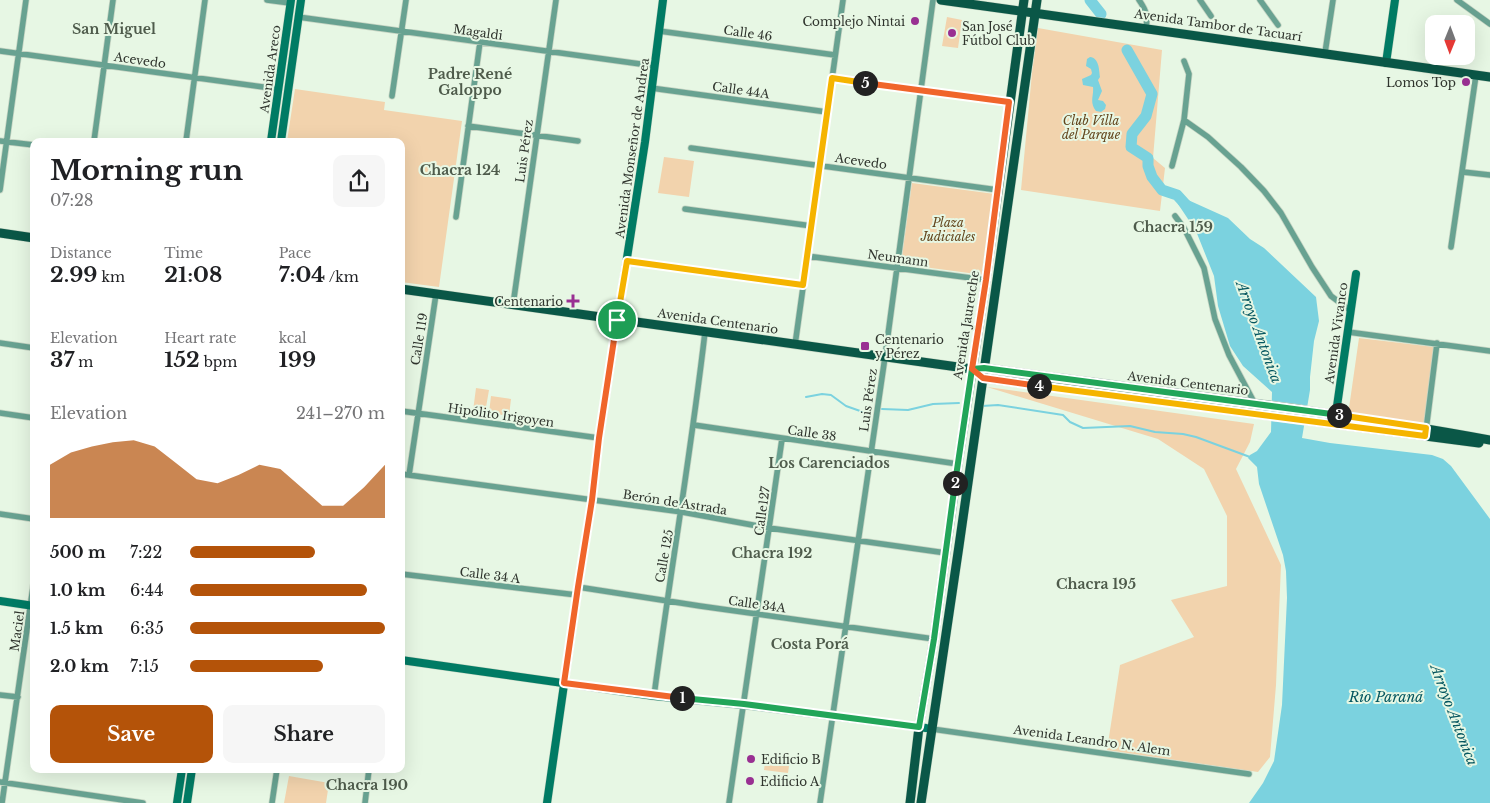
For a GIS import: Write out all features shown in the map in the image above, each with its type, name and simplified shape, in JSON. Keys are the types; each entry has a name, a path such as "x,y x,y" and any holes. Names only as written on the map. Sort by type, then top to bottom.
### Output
{"main road":[{"name":"Avenida Areco","path":"281,138 301,0"},
{"name":"Avenida Monseñor de Andrea","path":"547,803 592,500 599,438 627,261 663,0"},
{"name":"Avenida Tambor de Tacuarí","path":"941,0 1490,77"},
{"name":"Avenida Jauretche","path":"921,803 934,639 1024,0"},
{"name":"Avenida Jauretche","path":"910,803 926,728 984,373 1037,0"},
{"path":"1386,63 1395,0"},
{"name":"Avenida Areco","path":"271,138 291,2"},
{"path":"0,233 30,237"},
{"name":"Avenida Vivanco","path":"1335,425 1356,274"},
{"name":"Avenida Centenario","path":"405,290 972,369"},
{"path":"972,369 984,373"},
{"name":"Avenida Centenario","path":"984,373 1310,411 1490,445"},
{"name":"Avenida Centenario","path":"984,373 1267,416 1335,425 1426,432 1490,440"},
{"path":"0,601 30,606"},
{"name":"Avenida Leandro N. Alem","path":"405,661 654,696 744,704 926,728"},
{"path":"177,803 181,773"},
{"path":"187,803 191,773"}],"street":[{"path":"0,190 3,141 19,53 26,0"},
{"path":"94,138 113,0"},
{"path":"186,138 205,0"},
{"path":"266,0 291,2"},
{"path":"392,96 406,0"},
{"name":"Luis Pérez","path":"513,305 556,0"},
{"path":"795,344 843,0"},
{"name":"Luis Pérez","path":"820,803 885,357 933,0"},
{"path":"1139,0 1146,10 1148,18 1146,28"},
{"path":"1200,0 1211,16"},
{"path":"1260,0 1278,25"},
{"path":"1325,53 1333,1 1326,0"},
{"path":"1457,0 1490,24"},
{"name":"Magaldi","path":"298,17 654,66"},
{"name":"Calle 46","path":"659,31 835,55"},
{"path":"456,217 480,42"},
{"name":"Acevedo","path":"0,51 278,89"},
{"path":"1172,166 1184,120 1189,74 1184,61"},
{"path":"1451,247 1476,75"},
{"path":"832,78 1009,102"},
{"name":"Calle 44A","path":"651,88 827,112"},
{"path":"1184,120 1221,149 1264,191 1281,213 1312,267 1332,296 1351,311"},
{"path":"468,126 578,142"},
{"path":"3,141 30,145"},
{"name":"Acevedo","path":"692,148 998,190"},
{"path":"1462,172 1490,175"},
{"path":"685,209 812,226"},
{"path":"1175,216 1188,236 1204,268 1215,319 1229,355 1255,404"},
{"name":"Neumann","path":"807,256 986,280"},
{"path":"627,261 803,285"},
{"name":"Calle 119","path":"408,475 436,294"},
{"name":"Calle 125","path":"654,696 666,601 682,512 705,332"},
{"path":"1348,332 1490,351"},
{"path":"0,343 30,347"},
{"path":"1426,432 1437,343"},
{"name":"Hipólito Irigoyen","path":"405,412 599,438"},
{"path":"0,413 30,417"},
{"name":"Calle 38","path":"694,425 958,464"},
{"name":"Calle127","path":"729,803 782,438"},
{"name":"Berón de Astrada","path":"405,475 682,512 769,528 946,553"},
{"path":"0,514 30,518"},
{"name":"Calle 34 A","path":"405,574 577,591"},
{"name":"Calle 34A","path":"577,591 666,601 934,639"},
{"name":"Maciel","path":"2,803 3,782 30,619"},
{"path":"0,694 18,697"},
{"name":"Avenida Leandro N. Alem","path":"926,728 1249,774"},
{"path":"272,803 276,773"},
{"path":"365,803 369,773"},
{"path":"3,782 143,803"},
{"path":"88,803 90,795"},
{"path":"547,803 552,803"}],"green space":[{"name":"San José Fútbol Club","path":"947,17 962,20 958,48 942,46"},
{"name":"Club Villa del Parque","path":"1038,28 1162,50 1153,158 1165,168 1160,211 1021,190"},
{"path":"295,89 385,102 384,110 462,121 439,287 405,283 405,138 287,138"},
{"path":"664,157 694,161 689,197 658,193"},
{"name":"Plaza Judiciales","path":"912,183 995,194 984,275 901,264"},
{"path":"1359,338 1434,347 1425,426 1348,415"},
{"path":"987,387 1254,424 1250,442 1236,469 1281,565 1276,685 1270,757 1258,772 1107,750 1120,665 1194,637 1171,600 1227,586 1227,516 1204,469 1158,439"},
{"path":"476,388 489,390 485,413 473,411"},
{"path":"491,396 511,399 509,416 489,413"},
{"path":"766,755 790,759 788,773 764,770"},
{"path":"289,776 329,783 326,803 284,803"}],"water":[{"path":"1090,57 1095,59 1099,67 1100,77 1098,80 1102,91 1098,100 1103,101 1106,105 1105,109 1101,112 1096,111 1093,105 1093,87 1083,85 1082,79 1092,73 1091,69 1086,66 1087,59"},
{"name":"Río Paraná","path":"1177,195 1228,218 1250,239 1264,248 1316,297 1319,321 1314,341 1310,390 1302,438 1432,455 1443,459 1451,466 1490,519 1490,803 1249,803 1263,783 1274,761 1282,705 1287,598 1286,571 1283,555 1259,484 1257,467 1248,458 1257,451 1271,432 1272,392 1243,366 1230,346 1218,306 1214,276 1196,231 1178,204"}],"waterway":[{"name":"Arroyo Antonica","path":"1090,0 1101,14"},
{"name":"Arroyo Antonica","path":"1127,50 1152,94 1146,116 1132,134 1131,147 1148,158 1148,166 1152,177 1162,190 1177,195 1187,206"},
{"path":"806,397 822,394 831,395 846,406 863,412 871,411"},
{"path":"882,409 908,410 933,404 959,403"},
{"path":"982,406 998,405 1063,415 1070,422 1083,428 1130,426 1155,432 1183,434 1250,457"}],"place":[{"name":"Complejo Nintai","path":"915,21"},
{"name":"San José Fútbol Club","path":"952,33"},
{"name":"Lomos Top","path":"1466,82"},
{"name":"Centenario","path":"573,301"},
{"name":"Centenario y Pérez","path":"865,346"},
{"name":"Edificio B","path":"751,759"},
{"name":"Edificio A","path":"750,781"}],"district":[{"name":"San Miguel","path":"114,29"},
{"name":"Padre René Galoppo","path":"470,82"},
{"name":"Chacra 124","path":"460,170"},
{"name":"Chacra 159","path":"1173,227"},
{"name":"Los Carenciados","path":"829,463"},
{"name":"Chacra 192","path":"772,553"},
{"name":"Chacra 195","path":"1096,584"},
{"name":"Costa Porá","path":"810,644"},
{"name":"Chacra 190","path":"367,785"}],"route":[{"path":"617,320 564,683 654,696 744,704 919,727 934,639 972,369 984,368 1426,428 1425,436 983,378 972,369 986,280 1009,102 832,78 803,285 627,261 617,320"}]}
